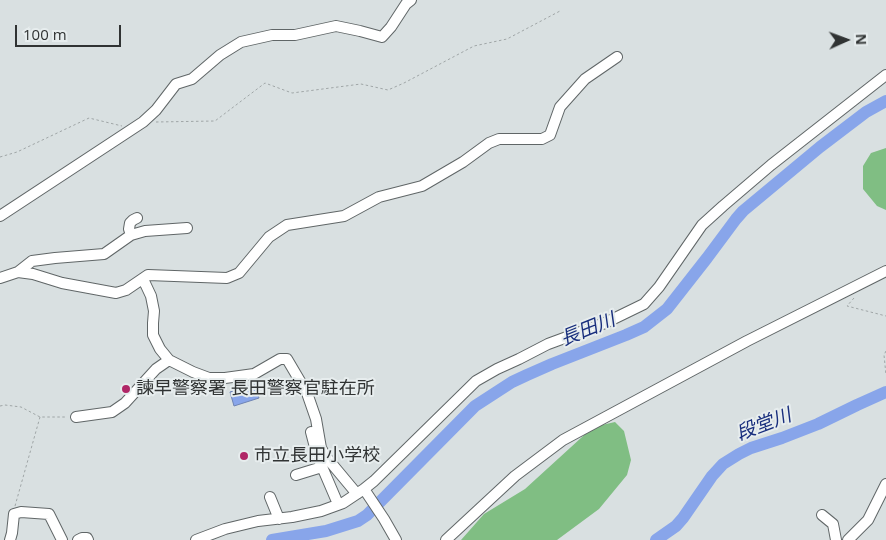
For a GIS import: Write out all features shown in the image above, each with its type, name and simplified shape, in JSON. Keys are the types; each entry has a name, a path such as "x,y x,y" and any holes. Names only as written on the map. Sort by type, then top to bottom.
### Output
{"street":[{"path":"0,216 143,122 156,110 176,84 192,78 220,55 241,42 272,35 295,35 336,26 382,37 392,27 406,4 411,0"},
{"path":"18,272 33,274 62,283 116,293 126,290 148,275 227,278 239,273 270,237 287,225 344,216 379,197 422,186 463,162 489,143 499,139 542,139 550,135 560,107 566,100 585,79 617,57"},
{"path":"196,540 225,529 258,522 292,518 321,511 363,492 476,381 548,344 605,323 644,304 659,287 702,225 771,165 886,75"},
{"path":"131,235 130,223 138,218"},
{"path":"0,278 18,272 32,261 104,254 131,235 145,231 186,228"},
{"path":"446,540 515,476 563,440 747,341 886,271"},
{"path":"143,280 151,296 154,311 153,335 160,349 169,360 209,378 224,378 254,374 280,359 287,359 307,393 316,419 321,448 327,458 363,492 384,519 396,540"},
{"path":"76,417 112,412 125,403 156,369 169,360"},
{"path":"311,432 317,455 338,504"},
{"path":"296,475 322,467"},
{"path":"848,540 868,520 886,484"},
{"path":"270,498 279,519"},
{"path":"10,540 14,514 21,512 49,514 62,540"},
{"path":"822,515 833,524 836,540"},
{"path":"78,540 87,538 88,540"}],"path":[{"path":"143,122 215,121 264,83 292,94 361,84 388,90 474,46 507,39 560,11"},
{"path":"0,157 17,152 89,118 132,129"},
{"path":"853,299 847,306 886,316"},
{"path":"886,351 884,355 886,374"},
{"path":"0,406 20,407 40,417 76,417"},
{"path":"14,514 15,504 40,417"}],"green space":[{"path":"886,148 886,210 877,206 863,189 863,166 871,153"},
{"path":"615,422 624,431 631,460 627,475 599,509 557,540 461,540 484,514 525,489 593,427"}],"water":[{"path":"254,384 259,398 234,406 230,392"}],"waterway":[{"name":"長田川","path":"272,540 326,531 358,521 367,515 475,406 512,382 644,327 667,309 743,211 820,147 866,112 886,101"},
{"name":"段堂川","path":"656,540 676,526 712,476 723,464 751,448 818,424 886,392"}],"place":[{"name":"諫早警察署 長田警察官駐在所","path":"126,389"},
{"name":"市立長田小学校","path":"244,456"}]}
